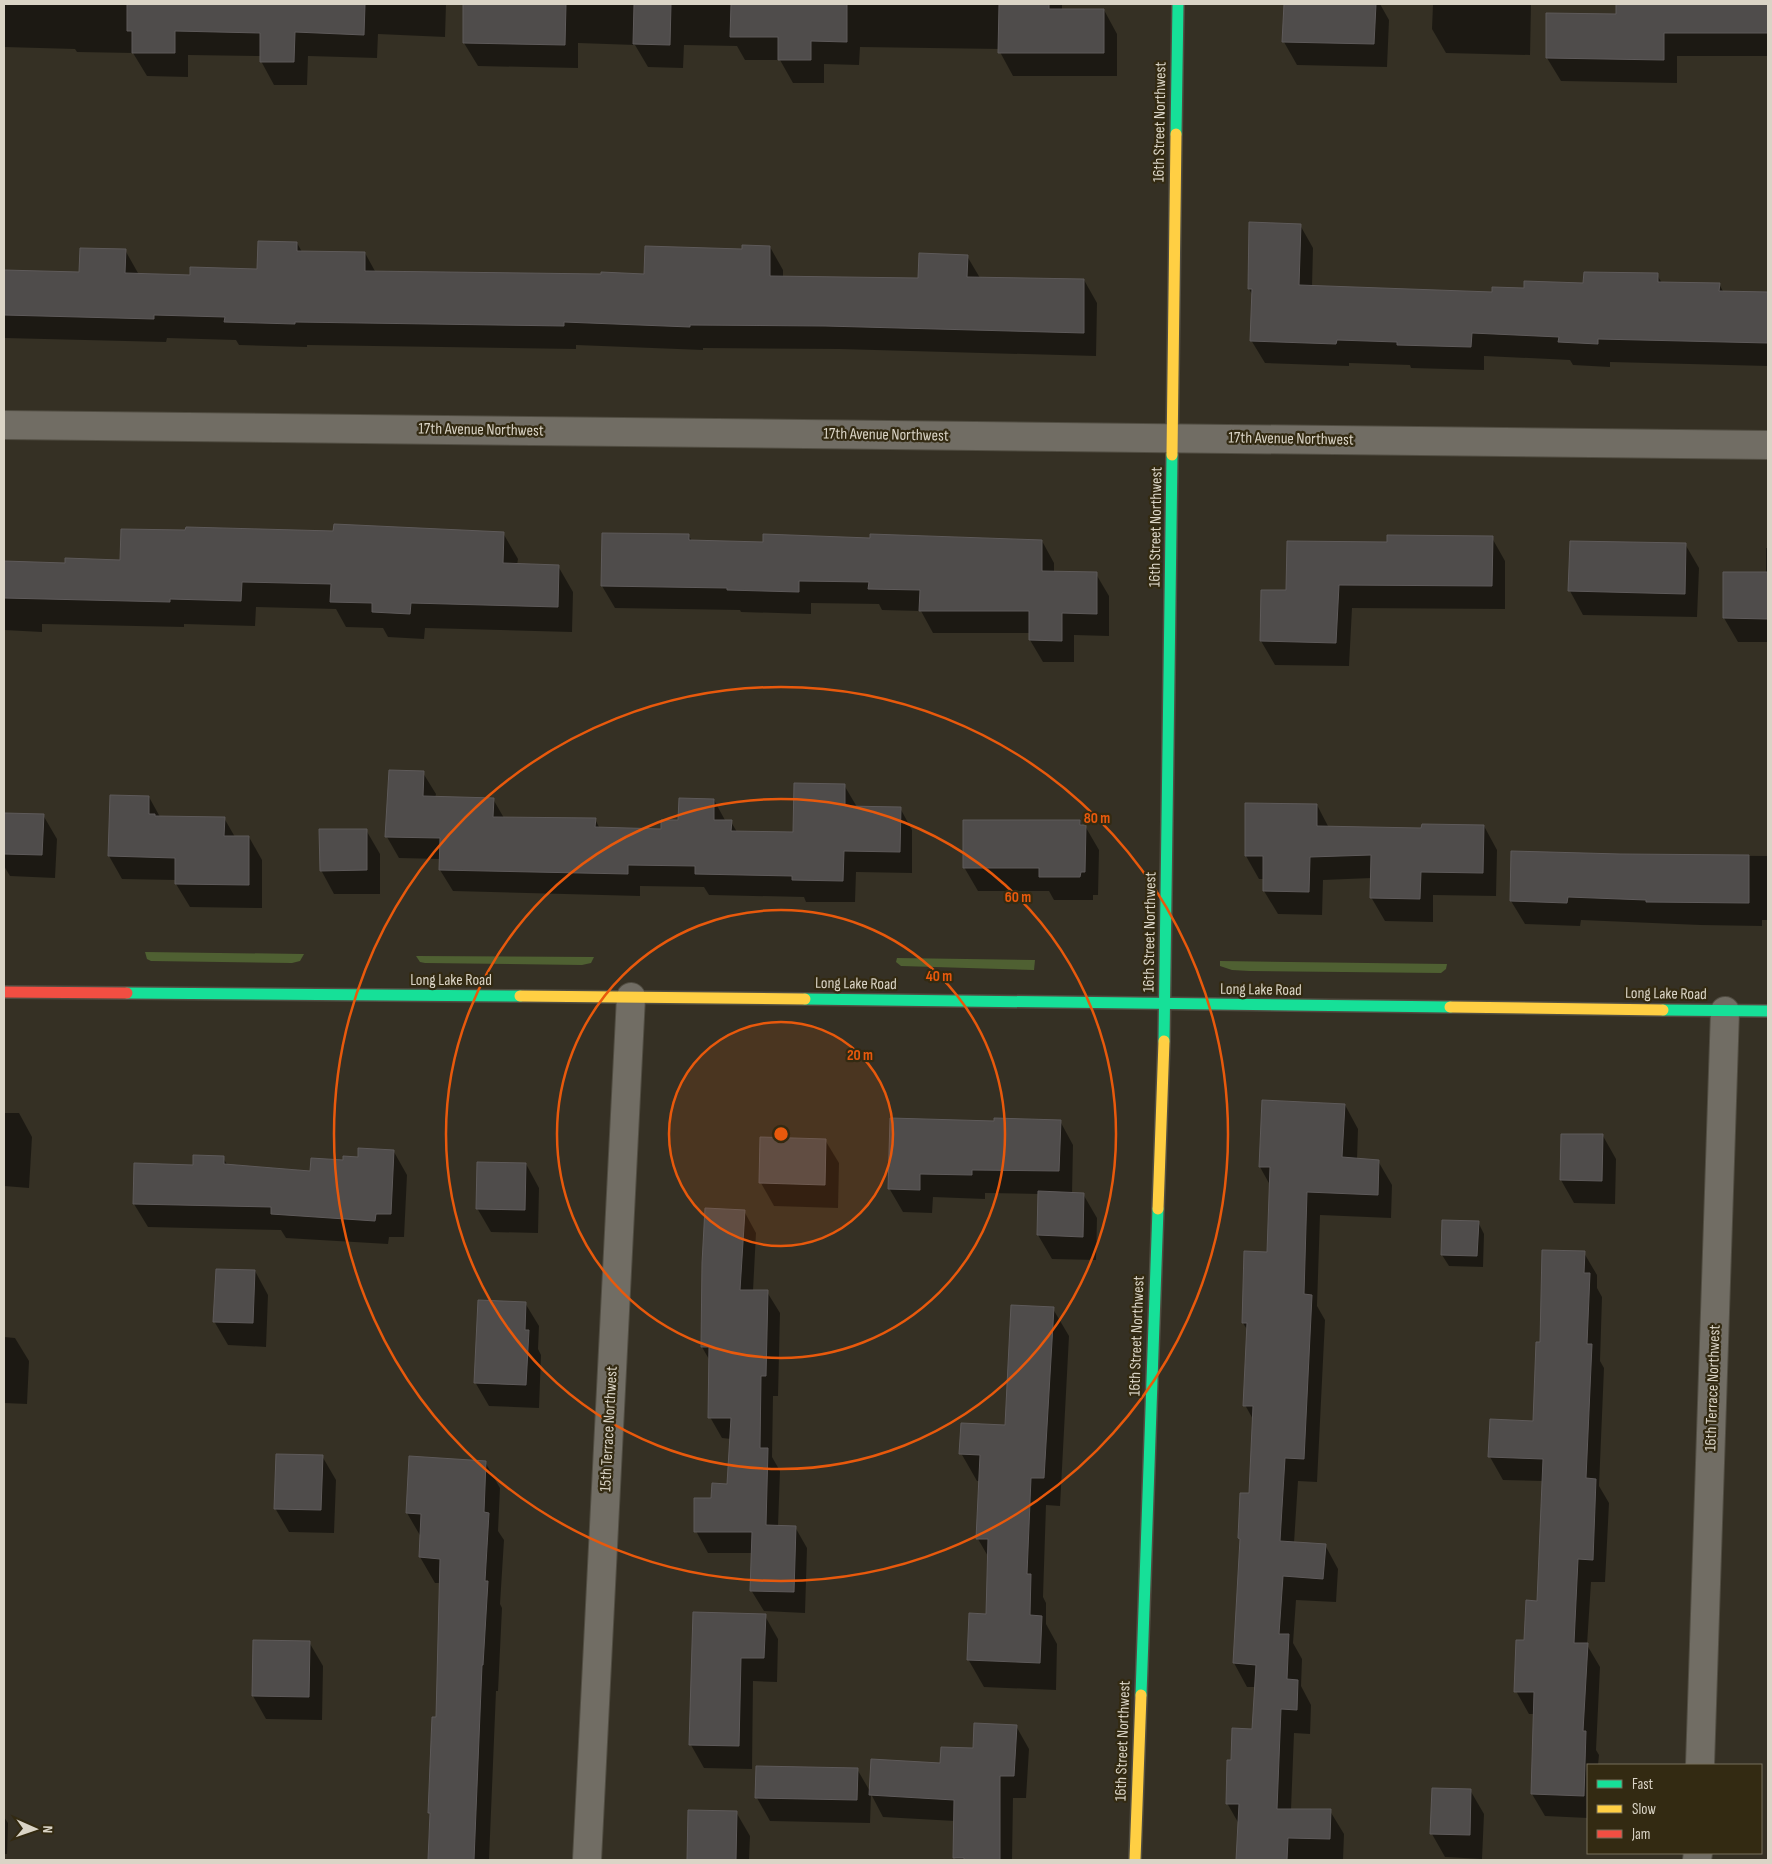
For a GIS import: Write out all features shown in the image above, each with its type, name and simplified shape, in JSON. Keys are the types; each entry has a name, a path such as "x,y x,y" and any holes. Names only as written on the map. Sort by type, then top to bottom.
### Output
{"street":[{"name":"16th Street Northwest","path":"1135,1860 1165,1005 1178,4"},
{"name":"17th Avenue Northwest","path":"4,424 1768,446"},
{"name":"Long Lake Road","path":"4,992 631,997 1768,1012"},
{"name":"15th Terrace Northwest","path":"587,1860 631,997"},
{"name":"16th Terrace Northwest","path":"1700,1764 1725,1011"}],"green space":[{"path":"145,952 304,954 300,961 292,963 151,961 147,959"},
{"path":"416,956 594,957 591,963 582,965 425,963 420,962"},
{"path":"897,958 1035,960 1034,970 901,966 896,962"},
{"path":"1220,961 1447,964 1446,969 1441,973 1250,971 1232,970 1220,966"}],"building":[{"path":"127,4 365,4 364,35 295,32 294,62 260,62 260,33 175,31 175,53 132,53 132,31 127,31"},
{"path":"463,4 566,4 565,45 463,43"},
{"path":"634,4 671,4 670,45 633,44"},
{"path":"731,4 847,4 847,42 811,41 811,60 778,60 778,37 730,37"},
{"path":"999,4 1049,4 1049,9 1104,9 1104,53 998,53"},
{"path":"1284,4 1376,4 1374,44 1282,42"},
{"path":"1616,4 1768,4 1768,33 1664,33 1664,60 1546,58 1546,13 1616,14"},
{"path":"1249,222 1301,224 1299,285 1492,292 1492,287 1524,288 1524,281 1583,283 1584,272 1658,273 1658,282 1720,283 1719,291 1768,292 1768,343 1598,339 1598,344 1558,342 1559,337 1472,333 1471,347 1397,345 1397,342 1337,340 1336,344 1250,341 1252,289 1248,289"},
{"path":"258,241 297,242 297,251 365,252 365,271 601,274 601,272 644,274 645,246 742,249 742,245 770,246 770,276 918,278 919,253 968,255 967,277 1084,279 1084,333 825,326 690,325 690,327 564,322 564,326 295,322 295,324 224,322 225,317 154,315 154,319 4,315 4,270 79,272 80,248 126,249 125,273 190,275 190,267 257,269"},
{"path":"334,524 504,532 503,563 559,565 558,607 411,603 410,614 372,612 372,603 330,602 331,584 242,582 241,601 170,599 170,602 4,598 4,561 65,563 65,558 120,560 121,529 185,530 186,527 333,531"},
{"path":"602,533 689,534 689,540 763,542 763,534 870,538 870,534 1042,540 1042,571 1097,572 1097,614 1062,613 1062,641 1029,640 1029,611 919,611 920,590 868,589 869,582 799,581 799,592 727,590 727,588 601,586"},
{"path":"1387,535 1493,536 1492,586 1339,585 1336,643 1260,641 1261,590 1286,590 1287,541 1387,542"},
{"path":"1570,541 1686,543 1685,594 1568,591"},
{"path":"1723,572 1768,572 1768,619 1723,618"},
{"path":"389,770 424,771 423,796 494,798 493,817 596,818 595,827 661,829 661,820 678,820 679,798 714,799 714,820 732,820 731,831 793,832 794,783 845,784 845,806 901,807 900,852 844,851 843,881 792,880 792,876 695,874 695,866 628,865 628,874 439,870 440,838 385,837"},
{"path":"110,795 149,796 149,814 155,814 155,816 225,817 224,836 249,836 249,885 175,884 175,858 108,856"},
{"path":"1245,803 1317,804 1317,826 1421,828 1422,824 1484,825 1483,873 1421,872 1420,899 1370,898 1371,855 1310,857 1309,892 1263,891 1263,856 1245,856"},
{"path":"4,813 44,814 42,855 4,854"},
{"path":"963,820 1080,820 1080,825 1086,825 1085,872 1081,872 1080,877 1039,877 1039,868 963,868"},
{"path":"319,829 367,829 367,870 320,871"},
{"path":"1511,851 1749,855 1749,903 1646,902 1646,900 1568,897 1567,903 1510,901"},
{"path":"1262,1100 1345,1104 1342,1157 1379,1160 1378,1195 1307,1192 1304,1294 1312,1295 1304,1459 1285,1458 1280,1541 1326,1544 1323,1579 1283,1576 1279,1634 1289,1634 1287,1679 1298,1680 1297,1710 1281,1709 1277,1809 1331,1809 1330,1839 1288,1838 1287,1860 1236,1860 1239,1804 1226,1804 1227,1760 1231,1760 1232,1728 1252,1729 1256,1665 1233,1663 1240,1539 1238,1538 1240,1493 1249,1493 1253,1406 1243,1406 1247,1323 1242,1323 1244,1251 1267,1252 1270,1167 1259,1167"},
{"path":"890,1118 994,1121 994,1118 1061,1120 1059,1171 972,1170 972,1175 920,1174 920,1190 888,1189"},
{"path":"1561,1134 1603,1134 1602,1181 1560,1180"},
{"path":"760,1137 826,1139 825,1185 759,1183"},
{"path":"358,1148 394,1150 391,1214 376,1214 375,1221 271,1214 271,1207 133,1204 134,1163 193,1165 193,1155 224,1156 224,1164 310,1171 311,1158 343,1160 343,1156 358,1157"},
{"path":"477,1162 526,1163 525,1210 476,1209"},
{"path":"1038,1191 1084,1193 1083,1237 1037,1235"},
{"path":"705,1208 745,1210 740,1290 768,1290 766,1376 761,1376 760,1448 768,1448 766,1525 796,1526 794,1592 750,1591 752,1532 694,1532 694,1498 711,1498 712,1483 727,1484 731,1418 708,1418 709,1347 701,1347"},
{"path":"1442,1220 1479,1221 1477,1256 1441,1255"},
{"path":"1542,1250 1585,1251 1584,1273 1590,1273 1587,1344 1592,1344 1586,1478 1596,1479 1593,1560 1578,1559 1574,1643 1588,1643 1583,1731 1586,1731 1584,1796 1531,1794 1534,1692 1514,1692 1516,1640 1524,1640 1526,1600 1537,1601 1543,1459 1488,1457 1490,1419 1533,1421 1536,1342 1540,1342"},
{"path":"216,1269 255,1270 253,1323 213,1322"},
{"path":"478,1300 526,1302 525,1330 529,1330 526,1385 474,1383"},
{"path":"1011,1305 1054,1307 1044,1478 1031,1478 1027,1574 1031,1574 1030,1615 1042,1616 1040,1663 967,1660 969,1613 986,1614 988,1539 976,1539 980,1455 959,1454 961,1423 1005,1425"},
{"path":"276,1454 323,1455 321,1510 274,1509"},
{"path":"409,1456 486,1461 484,1512 489,1513 485,1581 488,1581 482,1665 474,1860 428,1860 432,1717 436,1717 440,1559 419,1557 421,1514 406,1513"},
{"path":"693,1612 766,1614 764,1658 741,1658 739,1746 689,1745"},
{"path":"253,1640 310,1641 309,1697 252,1696"},
{"path":"974,1723 1017,1725 1014,1776 1000,1776 1000,1860 964,1860 964,1858 953,1858 954,1800 869,1795 871,1759 940,1763 941,1747 973,1748"},
{"path":"756,1766 858,1768 857,1800 755,1798"},
{"path":"1432,1788 1471,1789 1470,1835 1430,1834"},
{"path":"688,1810 737,1811 736,1860 687,1860"}],"traffic: fast":[{"path":"1176,134 1178,4"},
{"path":"1164,1041 1172,455"},
{"path":"127,993 520,996"},
{"path":"805,999 1450,1007"},
{"path":"1663,1010 1768,1011"},
{"path":"1141,1695 1158,1209"}],"traffic: slow":[{"path":"1172,455 1176,134"},
{"path":"520,996 805,999"},
{"path":"1450,1007 1663,1010"},
{"path":"1158,1209 1164,1041"},
{"path":"1135,1860 1141,1695"}],"traffic: jam":[{"path":"4,992 127,993"}]}
